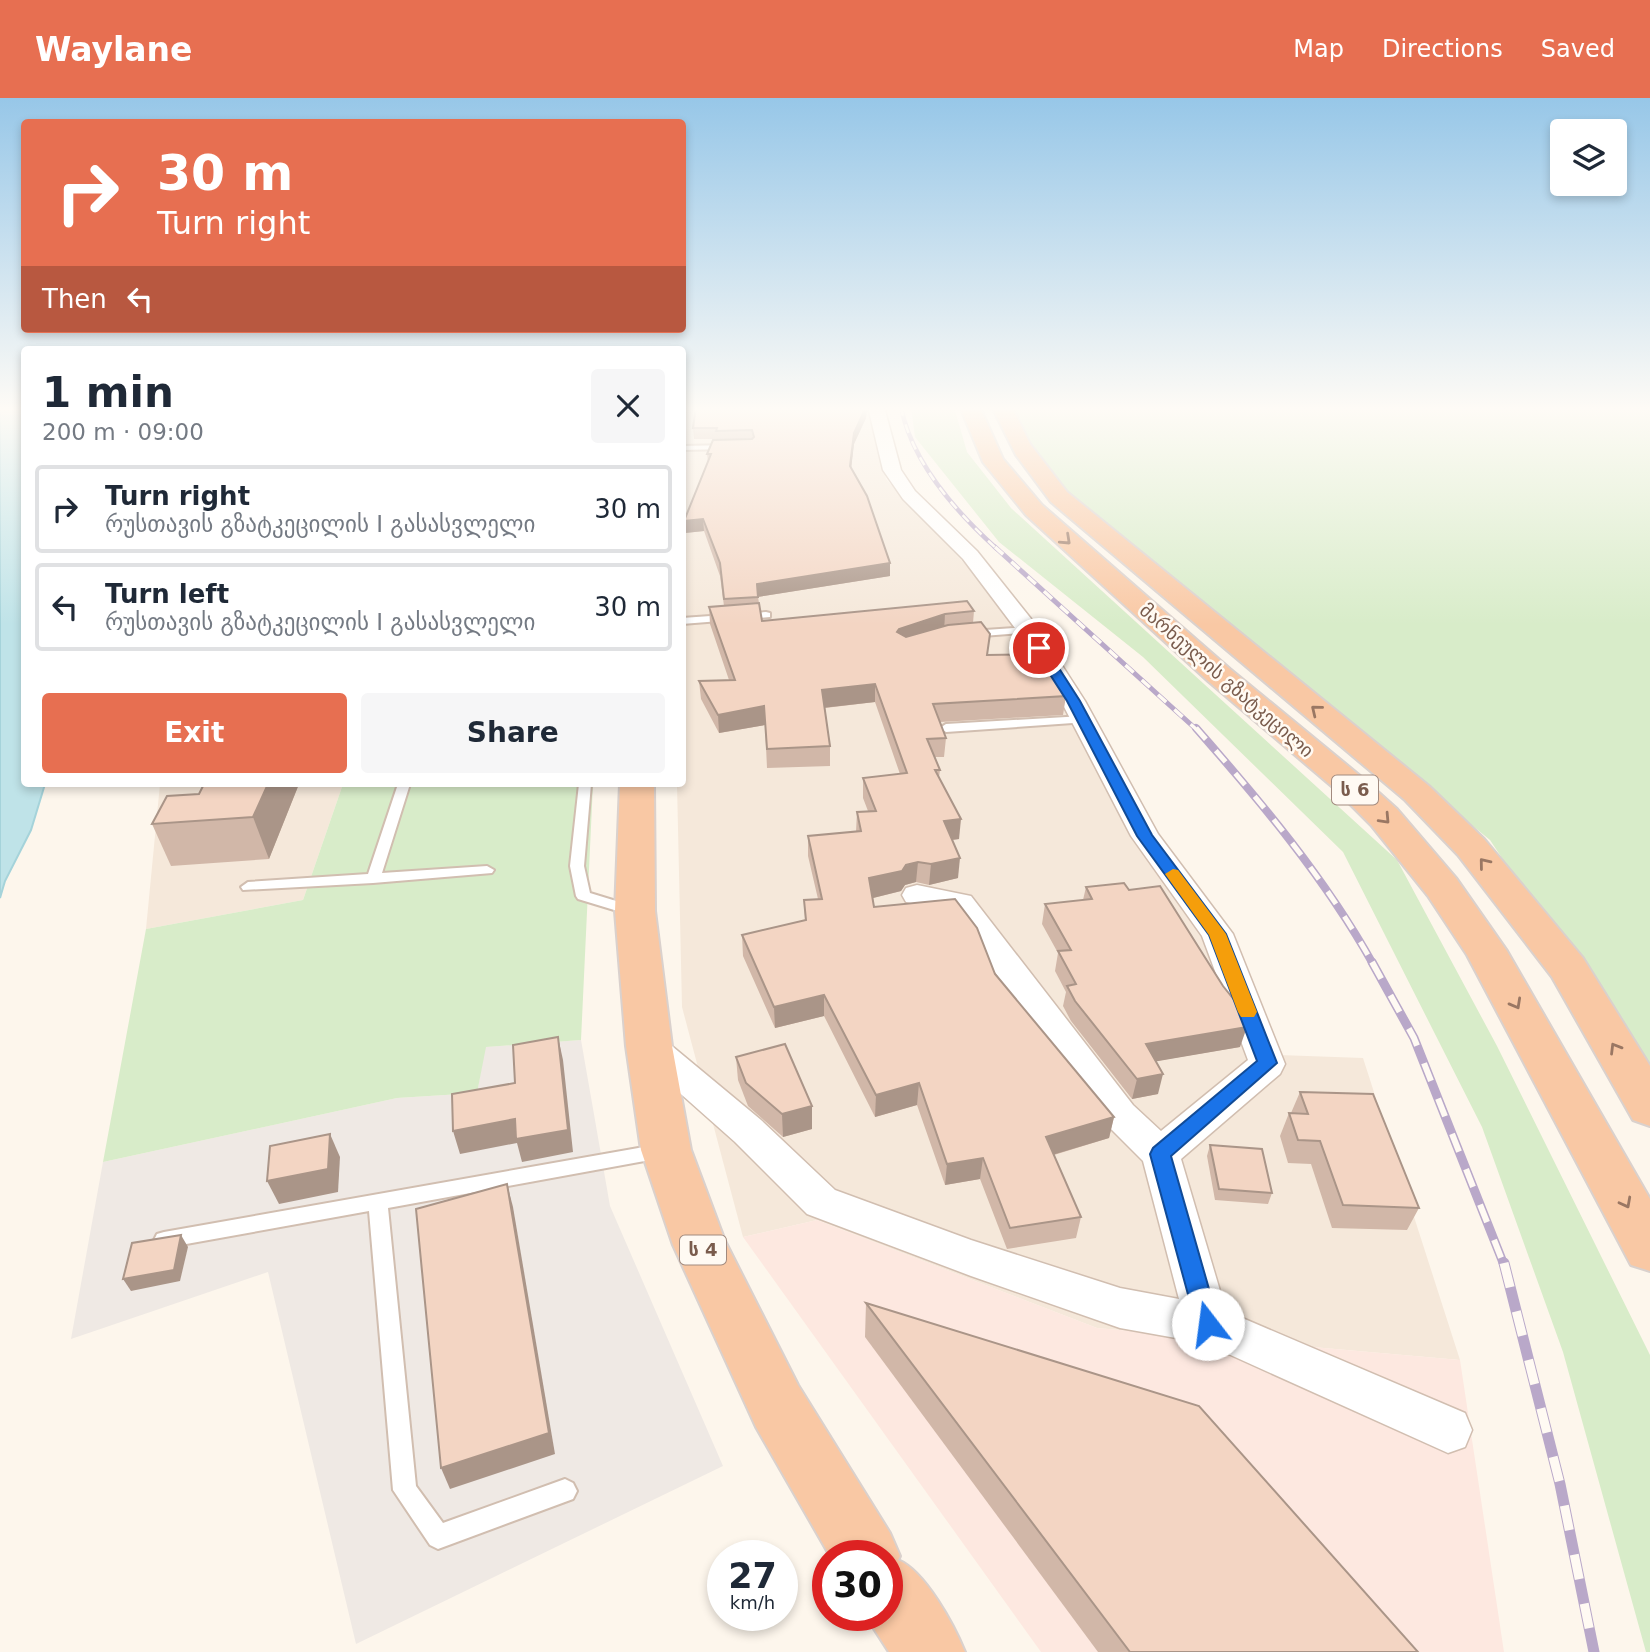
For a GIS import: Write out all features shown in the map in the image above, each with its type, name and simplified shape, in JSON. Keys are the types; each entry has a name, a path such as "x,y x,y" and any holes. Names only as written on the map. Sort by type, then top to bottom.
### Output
{"highway":[{"name":"მარნეულის გზატკეცილი","path":"1009,480 1034,510 1384,817 1442,887 1486,951 1650,1248"},
{"name":"მარნეულის გზატკეცილი","path":"1044,480 1059,497 1417,793 1471,847 1568,968 1650,1107"},
{"name":"ს 4","path":"637,787 635,911 649,1046 666,1150 700,1245 777,1406 857,1540"},
{"path":"903,1612 930,1652"}],"street":[{"path":"898,480 909,495 970,555 1028,630 1083,720 1144,836 1217,934 1267,1063 1160,1154"},
{"path":"918,895 960,903 1120,1115 1160,1154 1208,1324"},
{"path":"649,1046 748,1131 821,1202 971,1258 1120,1308 1208,1324 1448,1430"}],"lane":[{"path":"686,621 766,615"},
{"path":"956,635 1028,630"},
{"path":"946,728 1083,720"},
{"path":"373,879 403,787"},
{"path":"584,787 577,866 583,896 635,911"},
{"path":"248,887 487,870"},
{"path":"149,1243 666,1150"},
{"path":"378,1202 405,1490 438,1537 565,1491"}],"shaded area":[{"path":"686,480 886,480 1004,606 1068,710 1225,926 1279,1055 1363,1058 1460,1360 1097,1328 817,1220 743,1237 682,1007 677,787 686,787"},
{"path":"160,787 342,787 303,900 146,929"},
{"path":"581,1040 610,1206 723,1466 356,1644 268,1272 71,1339 103,1162 397,1098 477,1093 485,1047"},
{"path":"817,1220 1097,1328 1460,1360 1504,1652 1041,1652 743,1237"}],"green space":[{"path":"949,480 989,480 1011,508 1397,860 1497,1046 1650,1355 1650,1652 1646,1652 1563,1352 1482,1127 1343,852 1143,657 999,542"},
{"path":"1053,480 1650,480 1650,1081 1490,840"},
{"path":"342,787 593,787 581,1040 486,1047 477,1093 397,1098 103,1162 146,929 303,900"}],"water":[{"path":"0,480 21,480 21,787 44,787 31,830 5,881 0,898"}],"building":[{"path":"701,480 858,480 867,496 890,563 757,584 758,597 724,599 720,563 703,519 686,521"},
{"path":"967,601 974,611 945,614 899,629 897,632 906,637 948,625 981,622 990,634 987,655 1042,654 1066,696 933,704 946,738 927,739 940,770 935,770 961,819 944,821 960,858 931,864 918,862 906,865 902,871 869,878 874,907 955,899 977,928 995,974 1114,1117 1046,1137 1081,1217 1010,1228 983,1158 947,1164 919,1083 876,1095 824,995 774,1007 742,935 806,920 804,900 822,899 808,836 861,831 857,812 876,811 863,778 907,773 875,684 822,690 830,746 767,749 764,706 718,715 699,681 735,680 709,607 759,603 762,621"},
{"path":"202,787 267,787 253,817 152,824 167,796 199,794"},
{"path":"1124,883 1129,890 1160,886 1223,986 1239,1006 1247,1027 1146,1044 1163,1074 1137,1079 1075,1001 1067,986 1076,984 1058,951 1071,950 1045,904 1092,899 1086,887"},
{"path":"558,1037 568,1130 516,1139 515,1119 453,1131 452,1094 515,1083 513,1045"},
{"path":"785,1044 812,1106 782,1114 746,1083 736,1057"},
{"path":"1300,1092 1373,1094 1419,1208 1343,1205 1320,1141 1298,1140 1289,1113 1308,1114"},
{"path":"330,1134 328,1169 267,1181 270,1146"},
{"path":"1210,1145 1262,1149 1272,1193 1219,1189"},
{"path":"507,1184 549,1433 441,1468 416,1209"},
{"path":"181,1235 174,1270 123,1279 132,1243"},
{"path":"866,1303 1199,1406 1418,1652 1130,1652"}],"railway":[{"path":"934,480 966,519 997,549"},
{"path":"995,547 1197,730"},
{"path":"1196,728 1313,871 1373,964"},
{"path":"1372,962 1414,1038 1504,1265"},
{"path":"1504,1263 1560,1484 1594,1652"}],"slow traffic":[{"path":"1173,874 1217,934 1247,1012"}],"route":[{"path":"1039,648 1073,701 1144,836 1217,934 1267,1063 1160,1154 1208,1324"}]}
